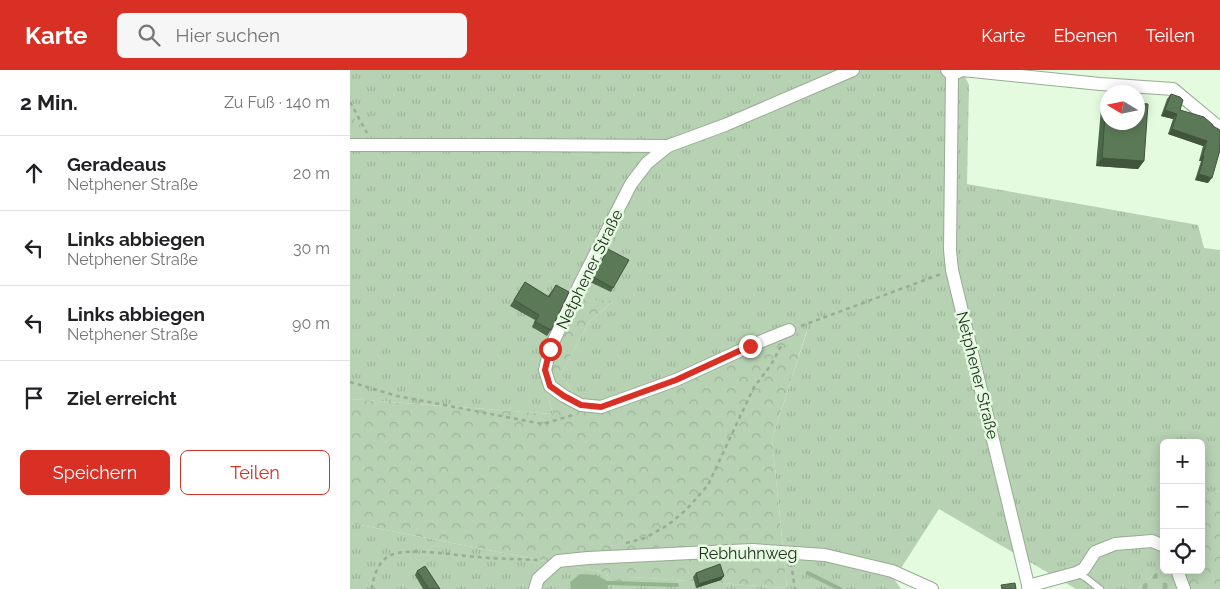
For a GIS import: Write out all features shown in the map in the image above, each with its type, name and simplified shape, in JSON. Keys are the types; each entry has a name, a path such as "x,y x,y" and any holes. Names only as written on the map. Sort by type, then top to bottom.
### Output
{"street":[{"name":"Netphener Straße","path":"789,330 676,380 601,407 581,405 564,396 550,386 545,370 550,349 580,284 631,184 647,163 668,146 726,125 853,70"},
{"path":"949,72 962,70 1100,84 1173,89 1220,128"},
{"name":"Netphener Straße","path":"949,72 950,250 952,270 1029,588"},
{"name":"Netphener Straße","path":"350,145 668,146"},
{"path":"1029,588 1084,569 1096,552 1115,544 1152,542 1160,545"},
{"name":"Rebhuhnweg","path":"558,562 588,558 752,550 825,555 892,571 932,589"},
{"path":"535,589 538,578 558,562"},
{"path":"1178,574 1184,589"}],"lane":[{"path":"1076,573 1100,589"}],"path":[{"path":"350,102 374,146"},
{"path":"626,543 645,538 668,524 687,509 708,485 744,406 754,387 771,365 789,330 952,270"},
{"path":"350,382 397,396 543,424 576,414"},
{"path":"372,589 373,581 383,560 390,555 403,552 558,562"},
{"path":"789,553 796,589"}],"green space":[{"path":"350,70 962,70 969,85 967,184 1198,225 1204,248 1220,250 1220,491 1205,497 1205,439 1160,439 1160,569 1138,589 1076,589 939,509 894,579 901,589 632,589 632,577 787,588 772,439 807,331 584,410 561,374 589,322 612,302 584,300 541,371 553,414 350,399 350,144 367,143 350,110"},
{"path":"350,110 368,143 350,144"},
{"path":"584,300 613,301 589,322 561,374 584,410 807,330 772,439 787,588 632,577 632,589 615,589 606,573 350,523 350,399 553,414 541,371"},
{"path":"1220,491 1220,589 1190,589 1184,574 1205,574 1205,497"},
{"path":"350,523 606,573 615,589 350,589"},
{"path":"1160,569 1160,574 1181,574 1183,589 1138,589"}],"shaded area":[{"path":"580,574 596,575 607,581 608,589 571,589 570,582"}],"building":[{"path":"1171,94 1183,100 1180,110 1204,117 1220,130 1220,150 1212,178 1199,174 1207,141 1172,129 1177,114 1165,110"},
{"path":"1145,104 1148,104 1144,161 1102,158 1104,130 1145,130"},
{"path":"608,249 629,260 613,288 593,277"},
{"path":"525,282 549,297 556,285 569,292 551,330 535,322 539,315 514,300"},
{"path":"720,564 724,576 699,584 696,573"},
{"path":"425,566 440,589 429,589 417,571"},
{"path":"1015,583 1016,589 1002,589 1001,585"}],"waterway":[{"path":"808,573 840,589"},
{"path":"608,583 677,585"}],"route":[{"path":"550,349 545,370 550,386 581,405 601,407 676,380 750,346"}]}
